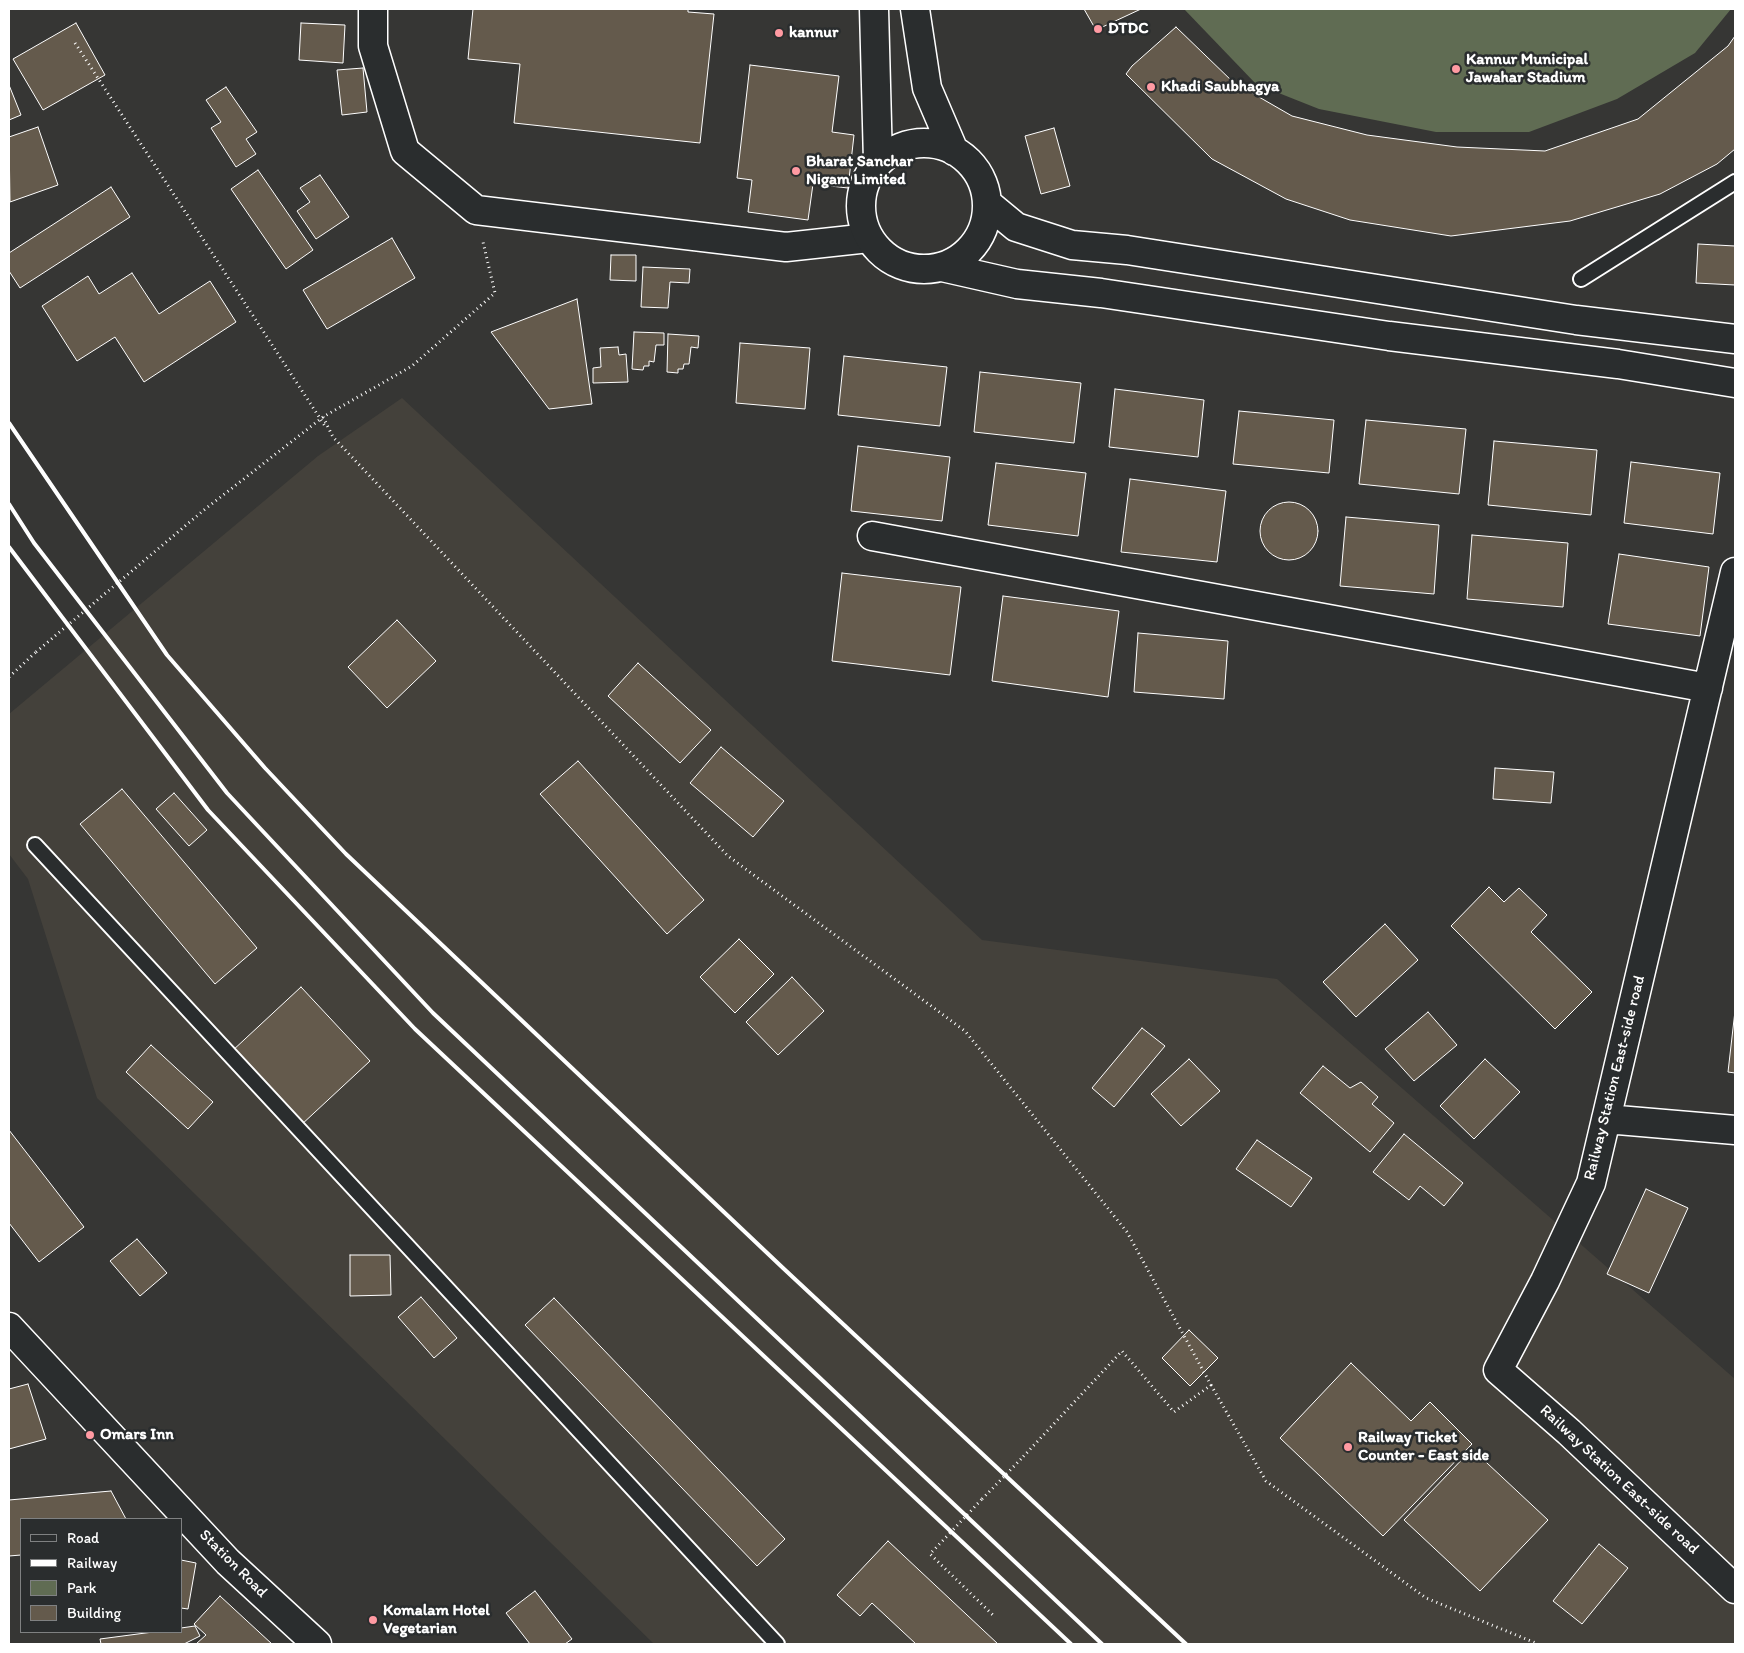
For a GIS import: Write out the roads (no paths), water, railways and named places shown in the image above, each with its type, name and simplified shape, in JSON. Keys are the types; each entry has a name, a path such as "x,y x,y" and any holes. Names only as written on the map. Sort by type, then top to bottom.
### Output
{"street":[{"path":"373,9 373,46 405,151 476,210 786,246 869,238"},
{"path":"874,9 878,162"},
{"path":"915,9 927,88 954,151"},
{"path":"942,267 961,258 976,242 985,224 987,203 982,182 971,164 954,151 935,144 915,144 895,150 878,162 867,178 861,198 862,218 869,238 881,253 900,264 920,269 942,267 1017,284 1101,293 1389,336 1618,364 1735,383"},
{"path":"987,203 1016,227 1072,245 1127,250 1576,320 1735,339"},
{"path":"872,536 1708,688"},
{"name":"Railway Station East-side road","path":"1735,572 1591,1183 1545,1281 1498,1370 1569,1432 1735,1589"},
{"path":"1606,1120 1735,1130"},
{"name":"Station Road","path":"9,1328 228,1562 317,1644"}],"lane":[{"path":"1581,279 1735,182"},
{"path":"35,845 777,1644"}],"railway":[{"path":"9,423 167,655 265,768 346,854 783,1268 1186,1644"},
{"path":"9,504 34,543 227,793 433,1013 1102,1644"},
{"path":"9,547 208,810 415,1029 1071,1644"}],"place":[{"name":"DTDC","path":"1098,29"},
{"name":"kannur","path":"779,33"},
{"name":"Kannur Municipal Jawahar Stadium","path":"1456,69"},
{"name":"Khadi Saubhagya","path":"1151,87"},
{"name":"Bharat Sanchar Nigam Limited","path":"796,171"},
{"name":"Omars Inn","path":"90,1435"},
{"name":"Railway Ticket Counter - East side","path":"1348,1447"},
{"name":"Komalam Hotel Vegetarian","path":"373,1620"}]}
